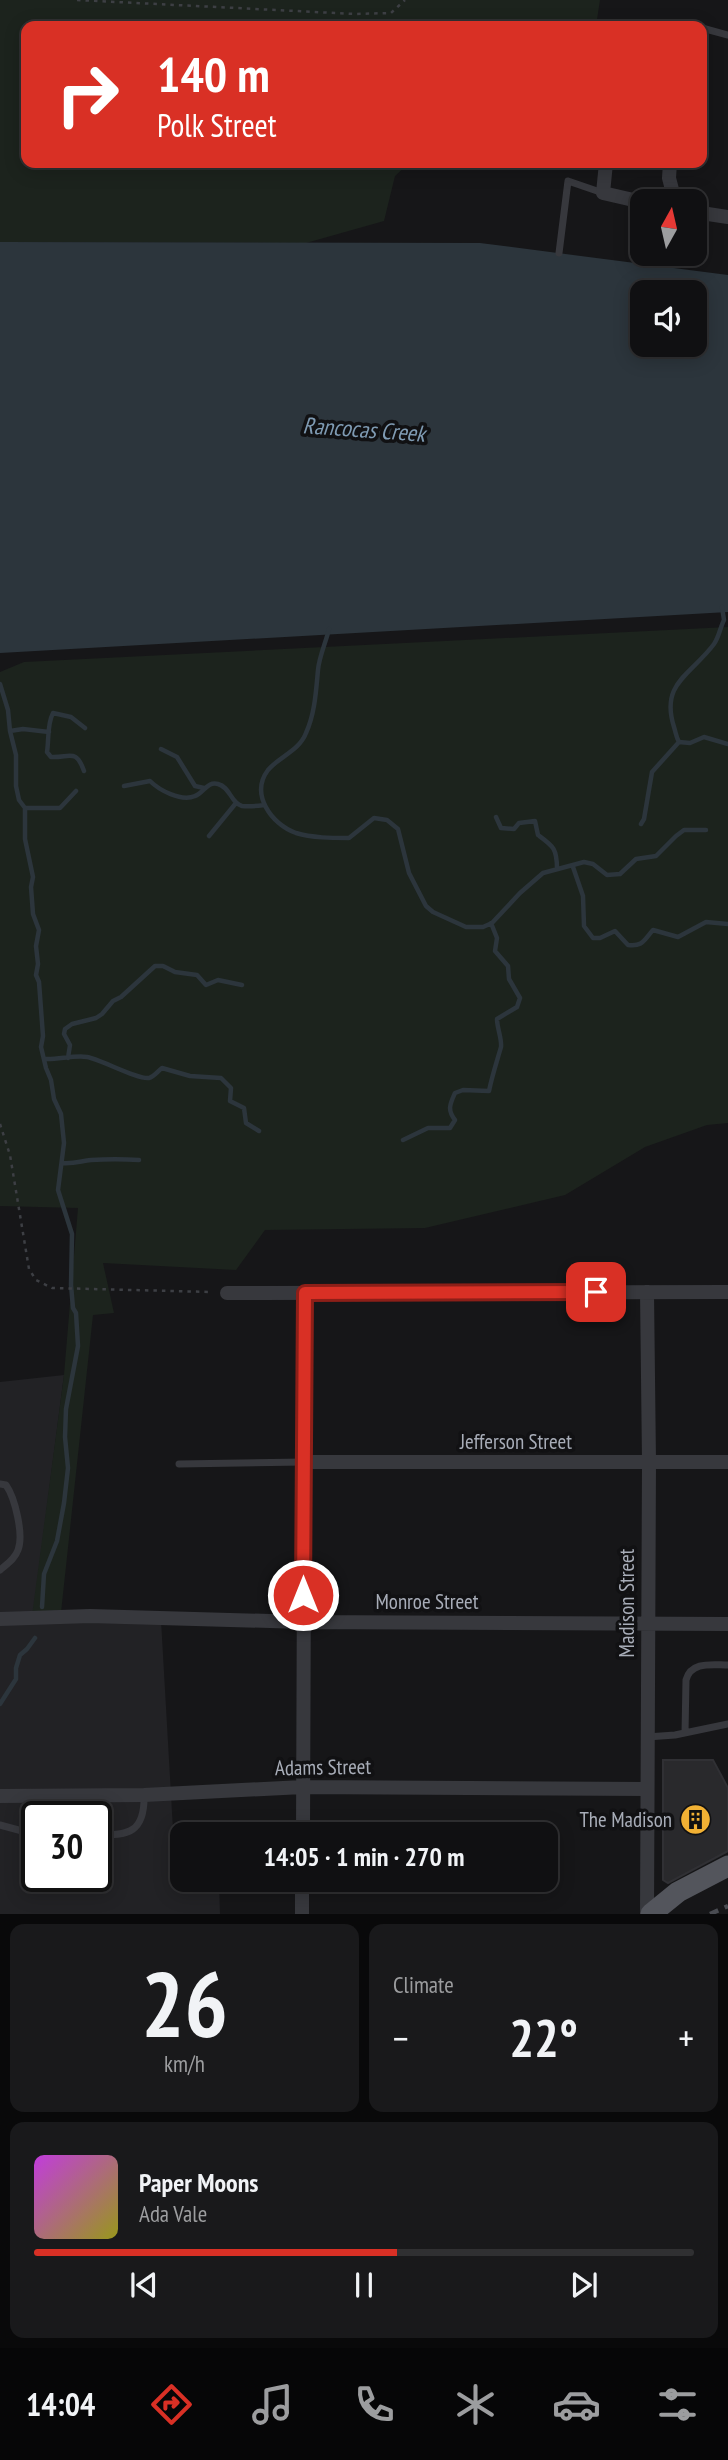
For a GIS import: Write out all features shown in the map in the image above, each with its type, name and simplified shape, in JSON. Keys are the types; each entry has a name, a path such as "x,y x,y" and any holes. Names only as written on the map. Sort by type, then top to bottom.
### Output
{"main road":[{"path":"651,1914 678,1892 728,1866"},
{"path":"651,1914 686,1902 728,1881"}],"street":[{"path":"606,168 603,193 630,199"},
{"path":"670,168 672,189"},
{"path":"707,214 728,217"},
{"name":"Madison Street","path":"647,1292 647,1789 651,1914"},
{"path":"227,1293 728,1292"},
{"path":"303,1822 305,1293"},
{"name":"Jefferson Street","path":"303,1462 728,1462"},
{"name":"Monroe Street","path":"0,1619 90,1616 303,1622 728,1624"},
{"name":"Adams Street","path":"0,1796 144,1794 303,1787 647,1789"},
{"path":"302,1892 302,1914"}],"lane":[{"path":"707,29 728,35"},
{"path":"559,253 568,181 603,193"},
{"path":"179,1464 303,1462"},
{"path":"0,1484 6,1485 12,1494 20,1534 19,1549 12,1560 0,1570"},
{"path":"685,1733 688,1672 702,1665 728,1665"},
{"path":"647,1737 728,1724"},
{"path":"112,1836 120,1836 135,1828 143,1815 144,1794"},
{"path":"0,1825 21,1831"}],"path":[{"path":"77,0 355,14 391,13 405,0"},
{"path":"0,1124 10,1155 29,1269 36,1280 52,1288 61,1289 227,1293"}],"shaded area":[{"path":"0,0 600,0 597,21 21,21 21,168 404,168 395,176 384,221 306,243 0,242"},
{"path":"728,627 728,1123 707,1125 645,1147 565,1195 425,1228 265,1230 236,1270 103,1263 114,1313 93,1315 60,1622 31,1623 64,1375 78,1208 0,1206 0,672 24,662"},
{"path":"64,1375 32,1622 161,1620 173,1822 170,1822 170,1892 219,1892 220,1914 0,1914 0,1382"}],"water":[{"name":"Rancocas Creek","path":"0,242 480,243 630,262 630,266 658,266 728,275 728,612 0,653"}],"building":[{"name":"The Madison","path":"663,1760 713,1760 728,1788 728,1851 668,1883 663,1880"}],"waterway":[{"path":"679,742 671,712 674,690 716,641 724,620 722,607"},
{"path":"329,629 319,665 315,702 309,725 299,744 268,770 263,779 262,798 271,815 279,823 296,833 309,836 349,838 374,818 387,820 398,829 409,873 426,906 433,912 466,927 483,927 492,923 543,873 584,862 593,864 607,875 620,874 636,859 656,856 684,830 706,830"},
{"path":"0,684 16,755 16,786 19,800 25,808 25,839 33,877 33,914 39,930 36,975 39,982 43,1036 41,1047 54,1099 61,1114 64,1143 58,1190 72,1234 71,1285 78,1346 66,1409 68,1468 64,1503 57,1541 44,1574 42,1607"},
{"path":"84,771 75,757 51,757 47,752 53,713 71,717 85,728"},
{"path":"10,731 23,729 49,732"},
{"path":"679,742 690,743 704,737 728,744"},
{"path":"641,824 652,772 679,742"},
{"path":"161,749 177,757 195,786 204,788"},
{"path":"124,786 150,781 171,794 189,797 211,784 218,784 242,806 264,805"},
{"path":"25,808 60,808 76,791"},
{"path":"209,836 236,803"},
{"path":"496,817 501,828 514,829 519,823 535,821 538,835 551,845 555,852 557,869"},
{"path":"573,867 583,896 584,926 593,938 600,938 615,931 628,945 637,945 653,930 678,937 706,922 728,924"},
{"path":"403,1140 428,1128 450,1128 455,1120 450,1107 455,1093 463,1090 489,1091 501,1047 497,1019 517,1007 520,998 509,979 508,966 495,951 497,938 491,923"},
{"path":"68,1058 70,1045 64,1034 65,1029 102,1014 113,1001 155,966 197,975 206,985 218,980 242,985"},
{"path":"44,1059 87,1057 144,1078 151,1077 162,1068 190,1076 221,1078 231,1088 230,1101 244,1108 246,1123 259,1131"},
{"path":"62,1163 103,1159 139,1160"},
{"path":"0,1704 16,1679 20,1655 35,1638"}],"railway":[{"path":"710,1914 728,1906"}],"place":[{"name":"The Madison","path":"695,1819"}],"route":[{"path":"303,1595 305,1293 596,1292"}]}
